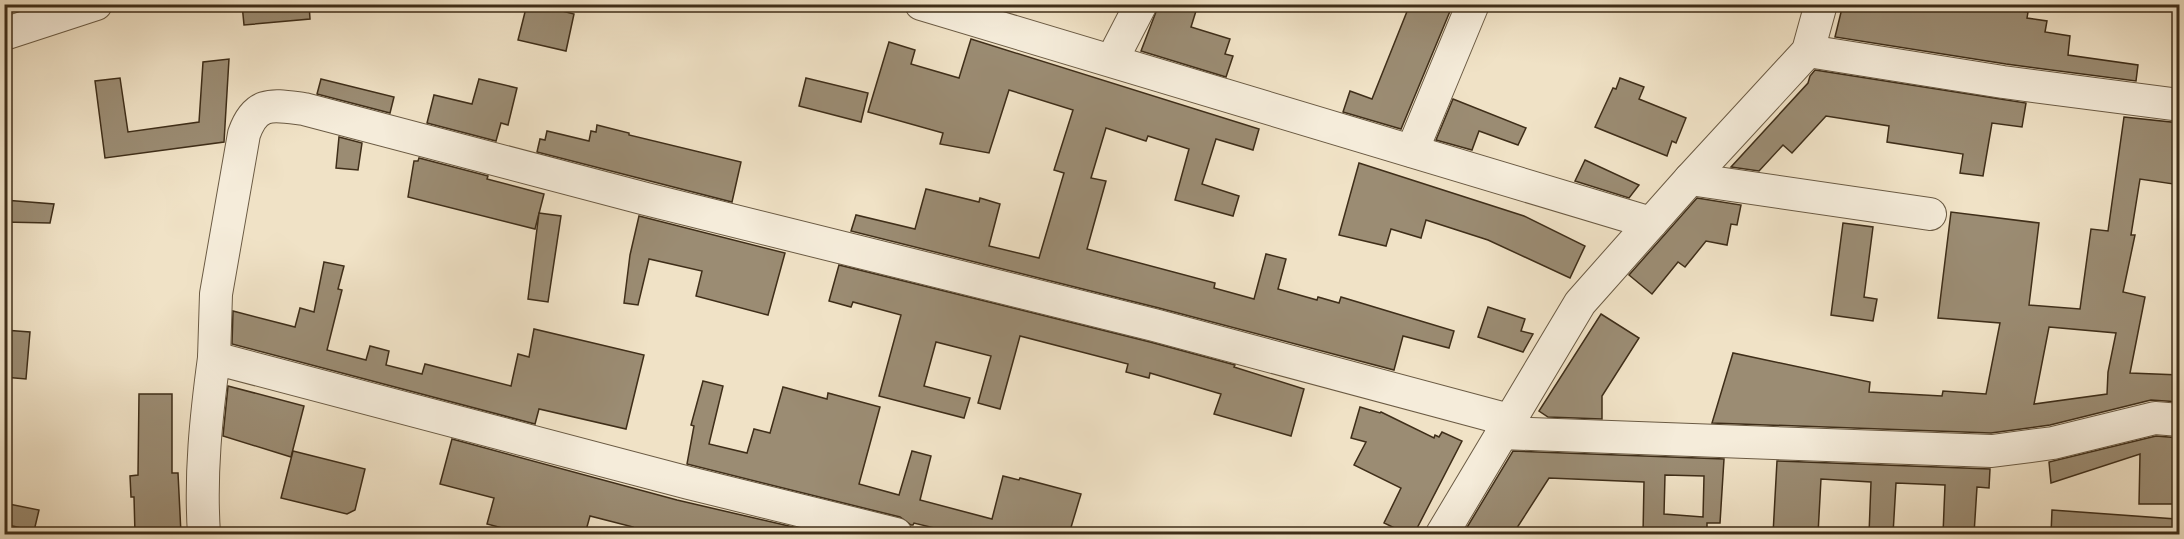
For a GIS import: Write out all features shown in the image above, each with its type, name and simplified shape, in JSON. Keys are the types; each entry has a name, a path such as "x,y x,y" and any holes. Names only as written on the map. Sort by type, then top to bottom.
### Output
{"street":[{"path":"4,34 96,4"},
{"path":"921,4 1651,223"},
{"path":"1112,60 1141,4"},
{"path":"1412,151 1473,4"},
{"path":"1442,534 1580,303 1808,51 1821,4"},
{"path":"1808,51 2003,82 2180,105"},
{"path":"204,534 202,506 205,429 214,358 216,294 249,117 258,110 275,105 315,111 646,199 1154,325 1505,427 1992,451 2053,443 2155,418 2180,420"},
{"path":"1690,179 1930,214"},
{"path":"214,358 678,480 896,534"}],"building":[{"path":"242,4 309,4 310,19 244,25"},
{"path":"527,4 574,14 566,51 518,40"},
{"path":"1159,4 1176,4 1196,11 1191,27 1230,39 1225,54 1233,56 1226,77 1141,51"},
{"path":"1410,4 1453,4 1401,129 1343,112 1350,91 1372,99"},
{"path":"1843,4 1978,4 2028,12 2027,18 2047,21 2045,32 2070,36 2068,55 2138,65 2136,81 2006,64 1835,37"},
{"path":"971,39 1259,129 1253,150 1216,139 1202,184 1239,196 1233,216 1175,200 1189,149 1148,136 1146,141 1106,128 1091,178 1106,181 1087,249 1215,283 1214,288 1254,299 1266,254 1286,259 1278,289 1317,300 1318,297 1339,303 1341,297 1454,331 1449,348 1403,336 1394,370 851,231 856,215 915,229 926,189 979,202 980,198 1000,204 989,246 1039,258 1064,173 1054,170 1073,110 1009,90 989,153 940,144 943,133 868,112 889,42 915,50 911,64 959,78"},
{"path":"229,59 224,142 105,158 95,81 120,78 128,132 199,122 203,62"},
{"path":"1815,70 2026,103 2022,127 1992,123 1983,176 1960,173 1963,154 1887,142 1889,126 1826,116 1792,153 1783,145 1759,171 1731,167 1808,83"},
{"path":"806,78 868,93 861,122 799,106"},
{"path":"1620,78 1644,87 1639,99 1686,118 1676,143 1672,141 1667,156 1595,127"},
{"path":"321,79 394,97 390,113 317,94"},
{"path":"479,79 517,88 508,125 501,123 496,141 427,123 434,95 472,104"},
{"path":"1453,99 1526,128 1518,145 1479,131 1472,150 1436,140"},
{"path":"2124,117 2180,123 2180,185 2140,179 2131,235 2135,235 2123,292 2145,297 2130,373 2180,375 2180,402 2151,400 2050,425 1991,433 1712,423 1733,353 1870,382 1869,392 1942,396 1943,391 1986,394 2000,323 1938,318 1951,212 2039,223 2029,305 2080,309 2091,229 2108,231","holes":["2049,327 2116,333 2108,372 2107,394 2034,404"]},
{"path":"597,125 741,162 732,202 537,152 540,139 545,140 547,131 589,141 591,131 596,132"},
{"path":"339,137 362,143 358,170 336,168"},
{"path":"419,158 544,194 535,229 408,197 414,161 418,161"},
{"path":"1585,160 1639,185 1629,198 1575,181"},
{"path":"1359,163 1524,216 1585,246 1570,278 1488,240 1426,220 1421,238 1391,229 1386,246 1339,235"},
{"path":"1697,198 1741,205 1737,225 1731,224 1727,245 1706,241 1685,267 1678,262 1652,294 1629,275"},
{"path":"4,200 54,204 50,223 4,222"},
{"path":"539,213 561,216 548,302 528,299"},
{"path":"639,216 785,253 768,315 696,296 702,271 649,259 638,305 624,303 630,255"},
{"path":"1843,223 1873,227 1864,297 1877,299 1873,321 1831,315"},
{"path":"324,262 344,266 338,289 342,290 327,350 366,360 370,346 389,351 386,365 422,374 425,364 511,386 518,354 529,357 534,329 644,355 626,429 539,409 535,424 232,344 233,311 295,327 300,308 314,312"},
{"path":"839,265 1150,342 1235,365 1234,367 1304,389 1291,436 1214,414 1221,394 1150,373 1149,378 1126,372 1128,364 1020,336 1000,409 978,403 991,356 936,342 924,386 970,398 964,418 879,396 901,315 853,302 851,307 829,301"},
{"path":"1488,307 1525,319 1521,331 1533,334 1523,352 1478,337"},
{"path":"1601,314 1639,338 1602,396 1602,419 1548,417 1539,411"},
{"path":"4,330 30,332 26,379 4,377"},
{"path":"703,381 723,386 709,444 747,453 754,429 770,433 783,387 827,399 828,393 880,407 859,484 899,495 912,451 931,456 920,500 992,519 1003,476 1019,480 1020,478 1081,494 1069,534 959,534 914,523 911,525 900,517 687,464 694,426 691,425"},
{"path":"228,386 304,406 291,457 223,436"},
{"path":"139,394 172,394 172,473 178,473 181,534 135,534 134,497 131,497 130,476 138,475"},
{"path":"1360,407 1381,412 1434,438 1435,435 1439,437 1442,432 1462,441 1414,534 1407,534 1384,523 1401,488 1354,465 1366,442 1351,438"},
{"path":"2156,436 2180,438 2180,504 2139,504 2140,454 2051,483 2049,462"},
{"path":"452,439 677,500 823,534 631,534 633,527 590,516 585,534 525,534 487,524 494,498 440,484"},
{"path":"293,451 365,469 355,510 347,514 281,498"},
{"path":"1513,451 1724,459 1720,523 1707,523 1707,530 1643,534 1644,482 1549,478 1513,534 1463,534","holes":["1665,475 1704,476 1703,517 1664,514"]},
{"path":"1777,461 1990,469 1989,488 1977,487 1974,534 1943,534 1945,485 1896,483 1893,534 1869,534 1871,482 1821,479 1818,534 1773,534"},
{"path":"4,503 39,510 34,531 4,524"},
{"path":"2052,510 2176,519 2175,534 2051,534"}]}
